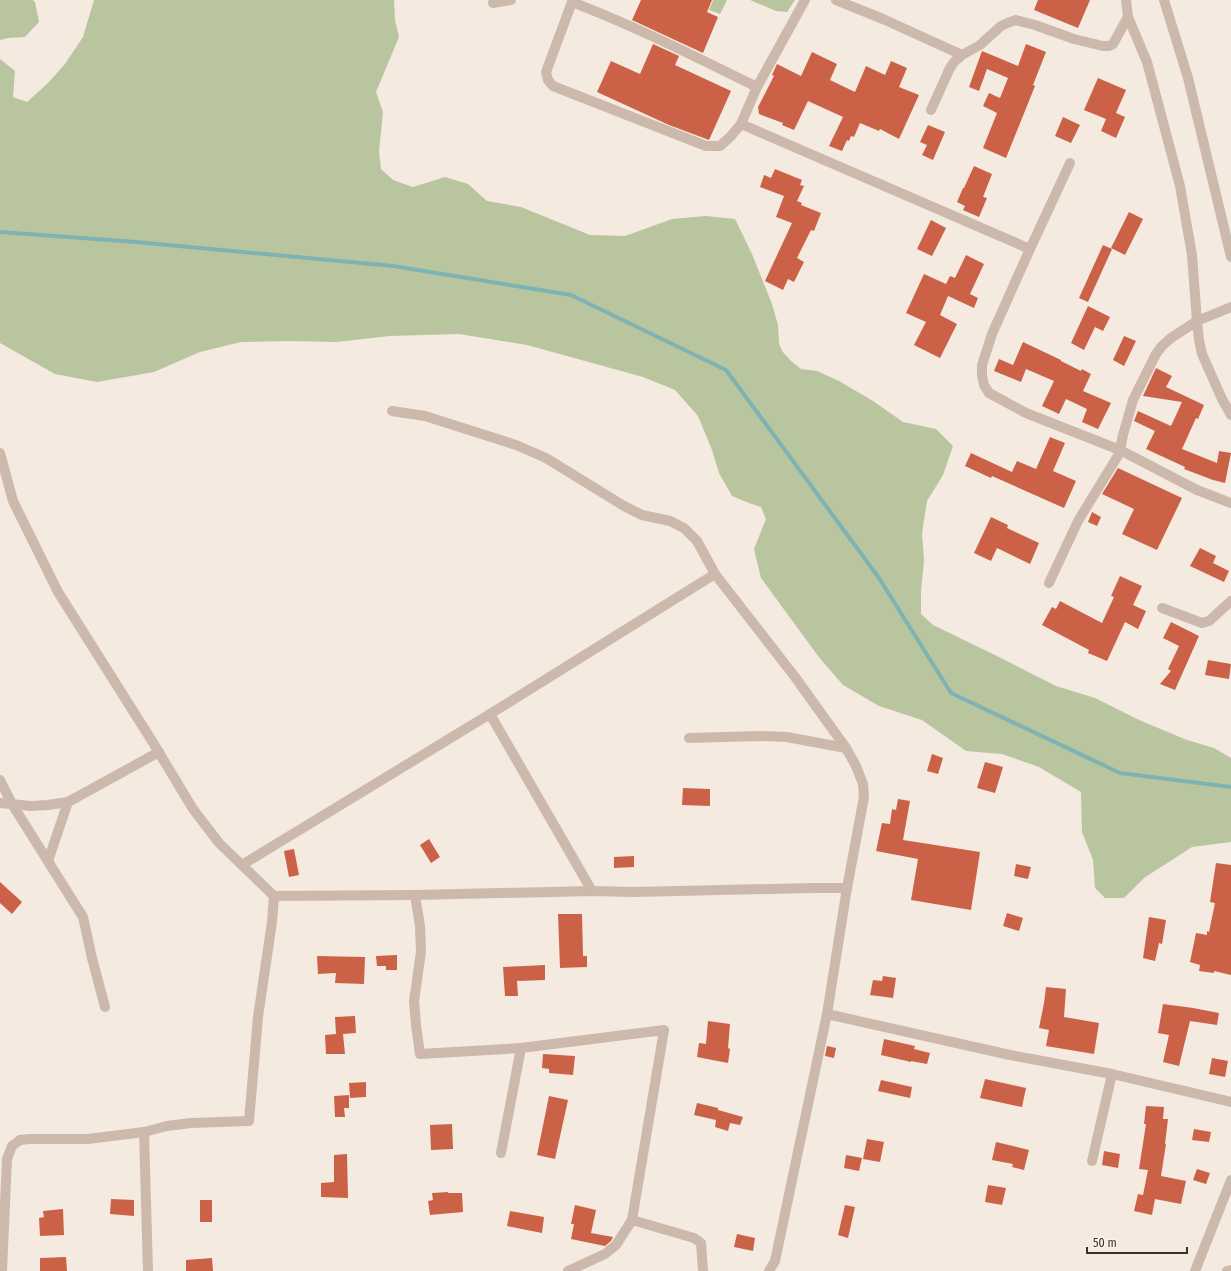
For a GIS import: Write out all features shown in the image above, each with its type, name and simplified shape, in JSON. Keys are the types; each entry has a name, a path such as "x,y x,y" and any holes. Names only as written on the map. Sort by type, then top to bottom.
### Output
{"street":[{"path":"494,3 511,0"},
{"path":"757,87 639,30 569,1 546,72 548,80 553,86 706,146 720,146 741,124 757,87 805,0"},
{"path":"836,0 883,19 962,55"},
{"path":"1126,0 1128,17 1147,62 1180,186 1192,255 1197,321 1202,354 1222,399 1231,415"},
{"path":"1164,0 1188,78 1231,257"},
{"path":"931,110 948,70 954,62 962,55 980,45 1001,26 1016,20 1074,38 1103,46 1109,46 1113,44 1128,17"},
{"path":"741,124 1030,249"},
{"path":"1070,163 992,334 982,365 984,385 989,393 1026,413 1120,450 1197,490 1231,504"},
{"path":"1049,583 1078,521 1119,454 1133,400 1156,354 1171,338 1197,321 1231,307"},
{"path":"392,411 425,416 516,445 546,458 624,506 642,515 670,521 684,528 697,541 715,574 795,677 846,748 856,766 863,784 864,797 847,888 827,1014 774,1261 769,1271"},
{"path":"0,453 13,501 58,592 159,752 193,809 219,843 274,896 847,888"},
{"path":"242,865 490,714 715,574"},
{"path":"1162,608 1202,623 1209,621 1231,601"},
{"path":"490,714 592,891"},
{"path":"689,738 760,736 787,737 846,748"},
{"path":"0,803 48,806 68,802 159,752"},
{"path":"0,780 12,804 83,917 105,1007"},
{"path":"48,861 68,802"},
{"path":"415,895 421,952 414,1001 420,1054 521,1048 664,1030 632,1220 616,1245 605,1254 568,1271"},
{"path":"2,1271 7,1159 12,1146 20,1140 88,1139 144,1132 167,1126 191,1123 249,1121 258,1018 274,896"},
{"path":"827,1014 1010,1056 1112,1074 1231,1102"},
{"path":"501,1153 521,1048"},
{"path":"1092,1161 1112,1074"},
{"path":"144,1132 148,1271"},
{"path":"1195,1271 1231,1180"},
{"path":"632,1220 694,1238 700,1243 703,1271"},
{"path":"1227,1271 1231,1270"}],"green space":[{"path":"0,0 33,0 35,2 39,22 25,37 0,40"},
{"path":"94,0 394,0 395,20 399,37 376,92 383,112 379,151 381,169 393,180 413,187 445,177 468,184 487,201 521,207 590,235 625,236 672,219 706,216 735,219 752,254 772,304 778,325 779,343 782,351 791,361 801,369 817,371 839,381 873,401 903,422 936,429 953,446 943,475 927,501 922,533 924,560 921,591 921,614 933,625 1056,686 1095,698 1139,720 1187,740 1214,748 1231,758 1231,842 1192,847 1144,878 1124,898 1105,898 1095,888 1093,860 1082,832 1081,792 1039,767 1002,754 966,751 922,720 879,706 843,685 818,656 761,578 754,549 766,519 761,507 732,496 719,473 712,450 698,416 675,390 643,377 527,345 459,334 390,336 336,342 241,342 200,352 154,372 97,382 55,374 0,343 0,59 15,71 13,97 27,102 48,83 65,64 83,37"},
{"path":"713,0 727,0 720,14 709,10"},
{"path":"750,0 795,0 787,12 776,11"}],"building":[{"path":"641,0 712,0 707,12 718,17 703,53 632,20"},
{"path":"1038,0 1090,0 1078,28 1034,10"},
{"path":"653,44 679,56 675,65 731,91 709,140 669,125 597,92 611,61 640,74"},
{"path":"1026,44 1046,52 1033,85 1035,86 1006,158 983,148 997,113 983,106 989,93 1000,98 1008,78 987,69 979,91 969,87 982,51 1018,66"},
{"path":"812,52 837,64 830,80 855,92 866,66 885,75 891,61 907,68 899,87 919,95 899,139 880,129 879,131 860,123 854,137 851,136 849,141 847,140 842,151 829,146 843,117 808,101 794,130 782,125 783,123 759,114 758,107 774,76 772,75 777,64 801,76"},
{"path":"1098,78 1126,90 1116,113 1125,117 1116,138 1101,131 1106,119 1084,110"},
{"path":"1063,117 1080,125 1071,143 1055,136"},
{"path":"928,125 945,132 933,160 922,155 927,145 920,142"},
{"path":"974,166 992,174 983,197 987,198 979,217 963,210 965,206 957,202"},
{"path":"775,169 802,180 800,185 804,186 797,201 802,203 801,205 821,213 814,231 811,230 797,258 804,262 794,282 788,279 783,290 765,281 792,223 776,217 784,196 760,187 764,175 771,178"},
{"path":"1129,212 1143,219 1125,255 1111,248"},
{"path":"931,220 946,228 932,256 917,249"},
{"path":"1103,245 1112,249 1088,302 1079,298"},
{"path":"966,255 984,264 970,294 978,298 974,308 948,296 940,315 957,324 940,358 914,345 926,322 906,313 924,274 946,284 950,276 955,278"},
{"path":"1088,306 1110,317 1103,331 1095,327 1084,350 1071,343"},
{"path":"1124,336 1136,341 1124,366 1113,360"},
{"path":"1023,342 1081,371 1082,369 1091,374 1083,391 1111,403 1098,429 1082,422 1087,409 1066,399 1059,414 1042,406 1054,381 1026,369 1021,382 994,371 999,359 1013,365"},
{"path":"1156,368 1172,376 1166,387 1204,405 1198,419 1196,418 1182,449 1217,463 1219,451 1231,453 1225,483 1184,469 1185,467 1146,449 1155,431 1134,421 1138,411 1171,426 1182,402 1143,396"},
{"path":"1050,437 1065,443 1053,471 1076,481 1064,508 992,476 991,478 965,466 971,453 1012,472 1017,461 1036,469"},
{"path":"1118,468 1182,498 1157,550 1122,534 1134,509 1102,494"},
{"path":"1092,512 1101,517 1097,526 1088,522"},
{"path":"991,517 1008,525 1007,528 1039,543 1030,564 997,548 991,561 974,553"},
{"path":"1200,548 1216,556 1213,563 1229,571 1224,582 1190,566"},
{"path":"1120,576 1142,586 1133,605 1146,611 1138,629 1125,622 1107,661 1088,653 1089,650 1042,625 1052,607 1056,609 1060,601 1102,623 1114,597 1111,596"},
{"path":"1171,622 1199,636 1175,690 1160,684 1171,671 1168,669 1179,646 1163,638"},
{"path":"1208,660 1231,664 1229,679 1205,675"},
{"path":"932,754 943,758 938,774 927,771"},
{"path":"985,762 1003,767 995,793 977,788"},
{"path":"683,788 710,789 710,806 682,805"},
{"path":"898,799 910,801 903,840 980,852 971,910 911,900 918,859 876,851 882,823 890,824 892,809 896,810"},
{"path":"429,839 440,857 431,863 420,845"},
{"path":"294,849 299,875 289,877 284,851"},
{"path":"634,856 634,867 614,868 614,857"},
{"path":"1216,863 1231,865 1231,975 1214,971 1214,973 1199,971 1200,965 1190,962 1196,933 1207,935 1207,931 1209,932 1215,903 1210,902"},
{"path":"1016,864 1031,867 1028,879 1014,876"},
{"path":"0,882 22,902 12,914 0,903"},
{"path":"1007,913 1023,918 1019,931 1003,926"},
{"path":"558,914 582,914 583,956 587,956 587,967 560,968"},
{"path":"1149,917 1166,920 1162,944 1159,943 1155,961 1143,958"},
{"path":"397,955 397,970 386,970 386,966 377,966 376,956"},
{"path":"317,956 365,957 364,984 335,983 336,973 318,974"},
{"path":"545,965 545,980 517,981 518,996 505,996 503,967"},
{"path":"883,976 896,978 893,998 870,995 873,980 882,981"},
{"path":"1046,987 1066,989 1064,1017 1099,1023 1094,1054 1046,1046 1049,1030 1039,1028"},
{"path":"1163,1004 1219,1013 1217,1025 1190,1021 1179,1066 1163,1062 1169,1035 1158,1033"},
{"path":"355,1016 356,1033 343,1034 345,1054 326,1054 325,1035 336,1034 335,1017"},
{"path":"708,1021 730,1024 728,1048 730,1049 728,1063 697,1057 699,1043 706,1044"},
{"path":"884,1039 915,1046 914,1049 930,1053 927,1064 881,1055"},
{"path":"827,1046 836,1048 834,1058 825,1056"},
{"path":"543,1054 575,1056 573,1075 549,1073 549,1069 542,1068"},
{"path":"1212,1058 1228,1061 1225,1077 1209,1074"},
{"path":"985,1079 1026,1088 1022,1107 980,1098"},
{"path":"881,1080 912,1087 910,1098 878,1091"},
{"path":"366,1082 366,1097 350,1098 349,1083"},
{"path":"349,1095 349,1108 344,1108 345,1117 335,1117 334,1096"},
{"path":"549,1096 568,1100 555,1159 537,1155"},
{"path":"697,1103 718,1108 718,1110 743,1117 740,1125 730,1123 728,1131 715,1127 716,1120 694,1115"},
{"path":"1146,1106 1164,1107 1163,1119 1168,1119 1161,1176 1186,1181 1181,1204 1155,1199 1152,1215 1134,1211 1138,1194 1143,1195 1148,1170 1139,1169 1146,1124 1144,1124"},
{"path":"452,1124 453,1149 431,1150 430,1125"},
{"path":"1194,1129 1211,1132 1209,1142 1192,1140"},
{"path":"867,1139 884,1142 880,1162 863,1159"},
{"path":"996,1142 1029,1150 1024,1170 1012,1167 1013,1164 992,1160"},
{"path":"1104,1151 1120,1154 1118,1168 1102,1165"},
{"path":"347,1154 348,1198 321,1197 321,1183 334,1182 334,1155"},
{"path":"846,1155 862,1158 859,1171 844,1168"},
{"path":"1197,1169 1210,1173 1206,1184 1193,1180"},
{"path":"988,1185 1006,1188 1002,1205 985,1202"},
{"path":"432,1193 462,1193 463,1212 430,1215 428,1201 433,1200"},
{"path":"111,1199 134,1200 134,1216 110,1214"},
{"path":"200,1200 212,1200 212,1222 200,1222"},
{"path":"575,1205 596,1210 591,1233 613,1237 611,1241 605,1246 571,1239 574,1224 571,1224"},
{"path":"845,1205 855,1207 848,1238 838,1235"},
{"path":"63,1209 64,1235 40,1236 39,1218 44,1217 43,1211"},
{"path":"510,1211 544,1217 542,1233 507,1226"},
{"path":"737,1234 755,1238 753,1251 734,1247"},
{"path":"66,1257 67,1271 40,1271 40,1258"},
{"path":"212,1258 213,1271 186,1271 186,1260"}],"waterway":[{"path":"0,232 136,242 393,266 571,295 726,370 879,578 951,693 1120,773 1231,787"}]}
